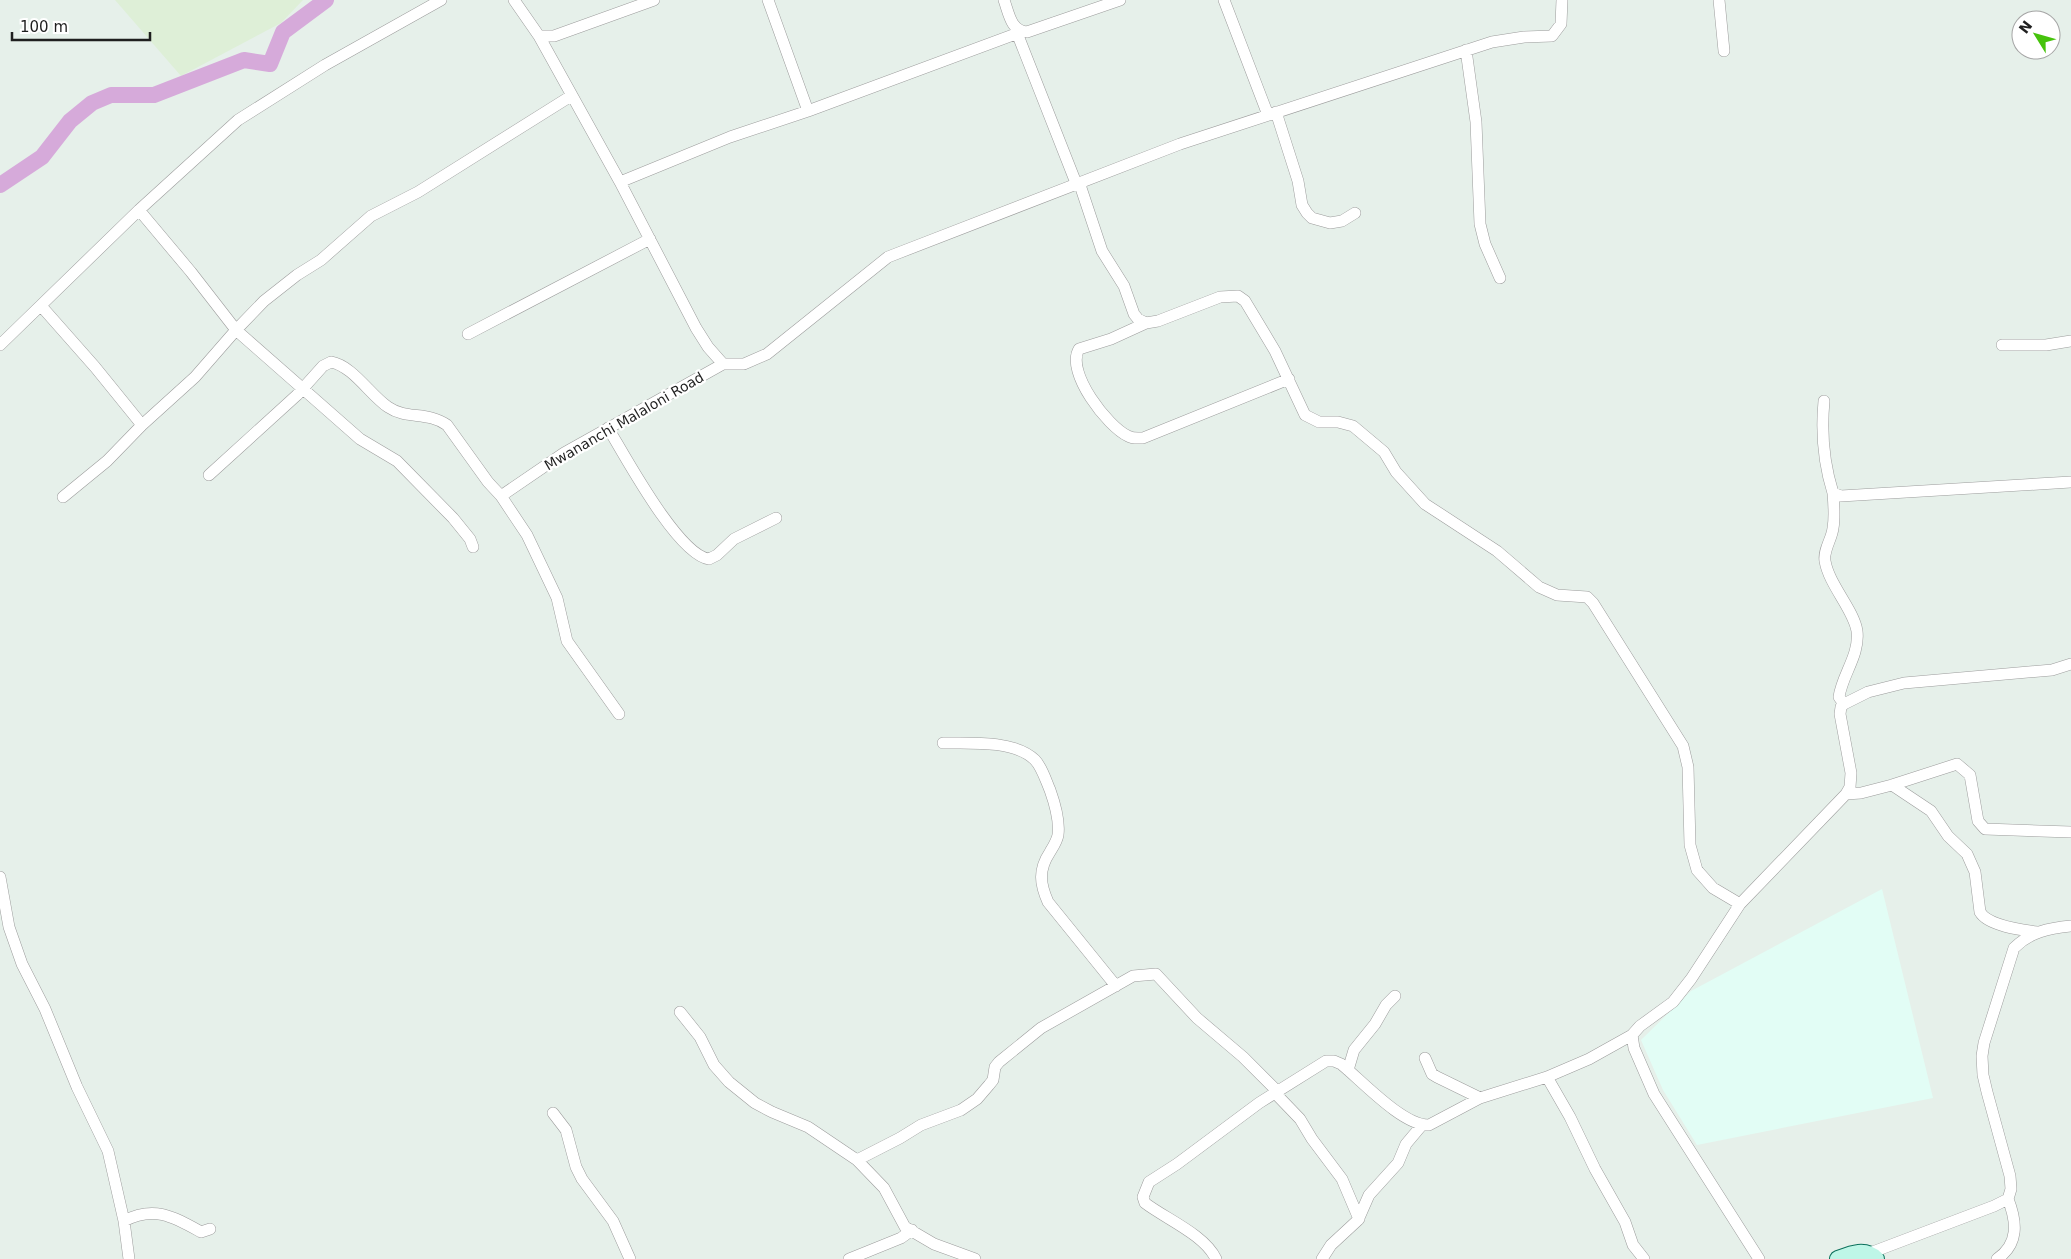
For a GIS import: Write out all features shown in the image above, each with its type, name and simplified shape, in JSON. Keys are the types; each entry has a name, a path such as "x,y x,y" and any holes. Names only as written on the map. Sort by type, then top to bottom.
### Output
{"street":[{"path":"0,345 139,210 238,120 260,104 441,0"},
{"path":"514,0 539,36 620,182 696,328 708,347 723,364 744,364 767,354 888,257 1180,144 1492,42 1524,37 1552,36 1562,24 1562,0"},
{"path":"539,36 554,36 654,0"},
{"path":"768,0 808,111"},
{"path":"1004,0 1015,28 1019,32 1078,182 1102,251 1124,286 1138,320 1146,322 1158,321 1220,297 1238,296 1244,301 1275,352 1305,415 1319,422 1338,422 1353,426 1384,452 1396,472 1425,504 1497,551 1539,587 1557,594 1587,597 1598,609 1683,746 1688,767 1690,845 1697,870 1713,888 1740,904"},
{"path":"620,182 730,137 808,111 1019,32 1038,29 1120,0"},
{"path":"1224,0 1298,181 1302,205 1306,213 1312,218 1330,223 1342,221 1355,213"},
{"path":"1719,0 1724,51"},
{"path":"1466,50 1476,122 1480,224 1485,244 1500,278"},
{"path":"63,497 107,461 142,425 195,377 236,330 273,294 327,256 371,216 418,192 572,96"},
{"path":"139,210 186,265 236,330 360,439 396,461 453,518 470,539 473,548"},
{"path":"468,334 650,239"},
{"path":"42,306 142,425"},
{"path":"1146,322 1111,339 1079,349 1075,358 1075,365 1088,394 1126,436 1143,438 1289,379"},
{"path":"2002,345 2046,345 2071,341"},
{"path":"209,475 250,440 323,366 331,362 344,367 395,412 438,419 446,425 527,535 557,598 567,641 619,714"},
{"name":"Mwananchi Malaloni Road","path":"500,496 564,453 723,364"},
{"path":"1824,402 1822,428 1830,483 1834,493 1833,529 1824,559 1833,583 1857,630 1853,656 1840,691 1839,697 1844,704"},
{"path":"608,428 653,503 696,555 709,559 734,539 776,518"},
{"path":"1834,493 1841,496 2071,482"},
{"path":"1216,1259 1213,1253 1196,1237 1145,1203 1144,1192 1149,1182 1177,1164 1276,1092 1326,1061 1334,1060 1393,1109 1422,1125 1429,1125 1480,1098 1547,1077 1632,1036 1640,1026 1673,1002 1691,979 1740,904 1846,794 1851,780 1840,714 1844,704 1868,692 1904,683 2052,670 2071,664"},
{"path":"943,743 999,744 1017,749 1036,761 1056,807 1058,826 1058,836 1042,866 1043,890 1048,902 1116,986"},
{"path":"1846,794 1892,785 1957,764 1970,775 1973,783 1978,821 1985,829 2071,832"},
{"path":"1892,785 1931,811 1948,836 1967,854 1975,872 1980,912 1983,918 2012,927 2038,932"},
{"path":"0,877 9,927 22,964 45,1009 77,1087 108,1152 124,1220 129,1259"},
{"path":"1997,1259 2007,1252 2014,1232 2013,1211 2008,1199 2011,1189 2010,1176 1983,1075 1984,1042 2014,948 2038,932 2071,926"},
{"path":"858,1160 921,1125 961,1110 977,1099 993,1080 995,1067 999,1062 1041,1028 1133,976 1156,974 1197,1018 1243,1057 1300,1119 1312,1140 1342,1179 1359,1219"},
{"path":"1348,1070 1354,1050 1375,1024 1386,1004 1395,996"},
{"path":"680,1012 700,1037 707,1054 721,1074 741,1092 772,1112 808,1127 858,1160 884,1188 905,1227 934,1244 975,1259"},
{"path":"1632,1036 1634,1048 1654,1094 1759,1257"},
{"path":"1425,1058 1432,1074 1436,1077 1480,1098"},
{"path":"1547,1077 1570,1117 1591,1162 1625,1222 1633,1245 1644,1259"},
{"path":"553,1113 566,1130 576,1166 582,1179 613,1221 630,1259"},
{"path":"1322,1259 1331,1245 1359,1219 1369,1196 1398,1163 1406,1144 1422,1125"},
{"path":"1838,1259 1858,1252 1873,1256 2008,1199"},
{"path":"124,1220 133,1216 156,1212 181,1221 201,1232 210,1229"},
{"path":"849,1259 901,1238 912,1230"}],"shaded area":[{"path":"115,0 303,0 281,23 181,76"},
{"path":"1882,889 1933,1098 1697,1145 1663,1090 1641,1040 1691,991"}],"waterway":[{"path":"0,185 42,157 70,121 92,103 111,95 154,95 244,60 270,64 283,32 326,0"}]}
